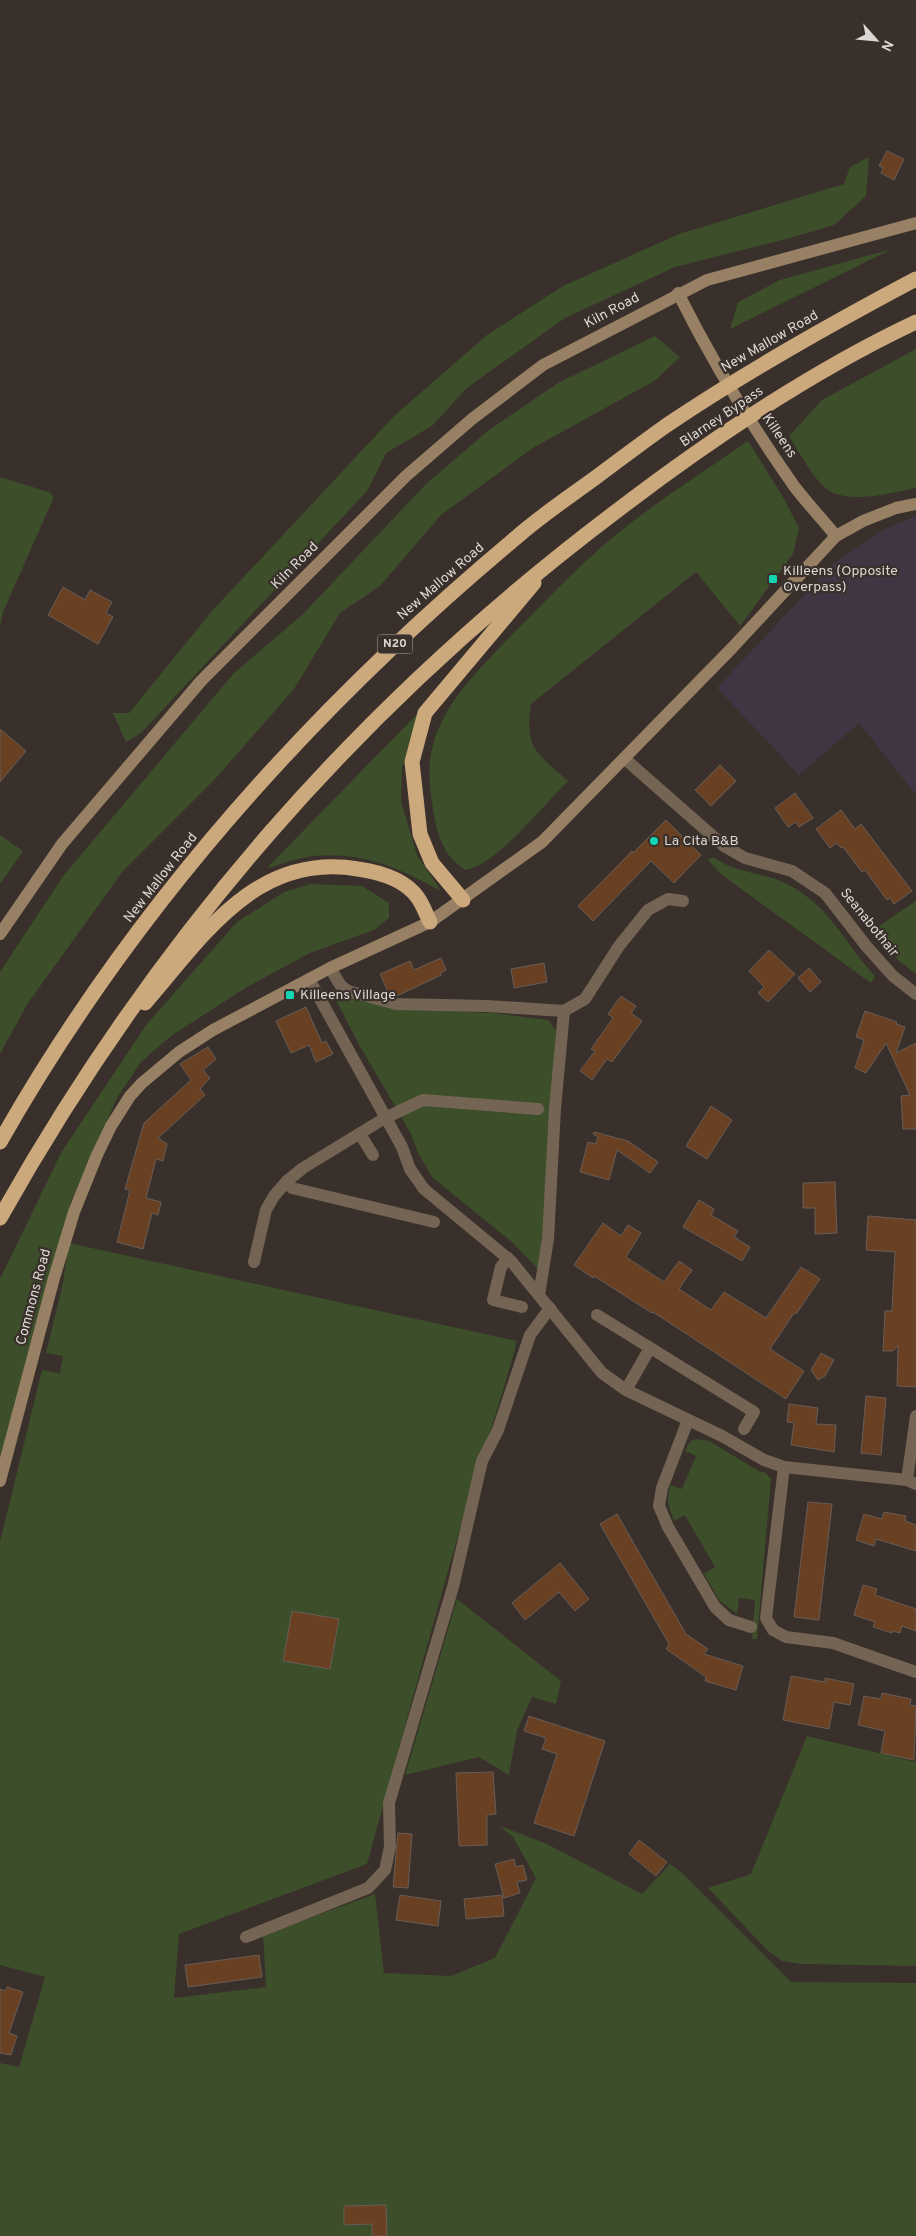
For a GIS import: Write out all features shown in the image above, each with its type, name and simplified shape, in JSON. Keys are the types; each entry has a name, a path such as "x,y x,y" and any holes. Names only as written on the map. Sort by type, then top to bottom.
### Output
{"highway":[{"name":"New Mallow Road","path":"0,1142 29,1091 95,991 170,891 251,792 319,718 395,644 520,534 666,426 756,367 916,278"},
{"name":"Blarney Bypass","path":"557,555 650,486 736,426 872,343 916,322"},
{"name":"N20","path":"463,900 432,863 420,834 412,762 425,713 557,555"},
{"name":"N20","path":"0,1218 89,1069 176,946 275,825 393,701 467,632 557,555"},
{"name":"N20","path":"89,1069 203,934 242,898 266,882 292,873 332,867 348,867 381,874 394,879 413,893 430,922"}],"street":[{"name":"Kiln Road","path":"0,934 62,844 201,681 406,476 472,419 543,364 706,280 916,223"},
{"name":"Killeens","path":"678,294 701,340 743,409 795,488 836,536"},
{"name":"Commons Road","path":"0,1481 64,1242 96,1155 130,1096 142,1083 179,1052 213,1030 330,968 430,922 542,842 732,648 836,536 863,521 888,511 916,504"},
{"name":"Seanabothair","path":"625,759 724,846 746,858 792,871 825,893 867,947 893,976 916,994"},
{"path":"330,968 341,986 348,991 396,1004 487,1006 564,1012 585,999 619,946 648,910 668,899 683,900"},
{"path":"309,979 402,1148 410,1169 424,1189 508,1258 602,1373 626,1390 722,1436 764,1460 784,1467 912,1482 916,1416"},
{"path":"539,1296 548,1239 555,1109 564,1012"},
{"path":"254,1262 266,1210 274,1196 287,1181 303,1168 385,1118 423,1100 538,1109"},
{"path":"360,1134 373,1155"},
{"path":"287,1181 292,1188 434,1222"},
{"path":"508,1258 501,1267 492,1300 522,1307"},
{"path":"246,1937 368,1888 385,1870 390,1846 389,1803 453,1587 482,1461 498,1430 530,1335 550,1308"},
{"path":"597,1315 754,1412 744,1429"},
{"path":"626,1390 650,1348"},
{"path":"688,1420 662,1488 659,1506 668,1527 715,1607 729,1620 751,1627"},
{"path":"784,1467 766,1618 773,1630 786,1637 842,1646 916,1672"}],"shaded area":[{"path":"916,516 916,795 859,723 799,775 717,688 832,565 881,531"}],"green space":[{"path":"869,157 866,196 834,225 675,267 565,318 467,388 432,426 386,453 367,491 141,733 126,742 113,713 129,713 212,611 394,416 487,335 563,286 679,234 844,184 850,167"},
{"path":"892,249 730,329 738,302 780,280"},
{"path":"655,336 680,357 656,380 533,448 441,515 380,586 340,613 294,689 216,778 123,871 28,1003 0,1054 0,972 64,875 234,673 303,614 426,484 489,430 558,383"},
{"path":"916,349 916,488 867,497 854,497 831,492 813,474 789,436 822,400"},
{"path":"748,441 783,497 799,528 793,554 740,626 696,572 531,704 529,731 531,741 541,756 568,781 520,832 492,857 466,870 458,865 447,852 439,836 430,785 430,761 433,745 445,715 454,701 475,674 589,558 650,509"},
{"path":"0,477 49,492 54,497 3,612 0,626"},
{"path":"421,710 402,768 401,801 417,855 441,891 394,868 348,856 312,856 267,868"},
{"path":"0,835 23,851 0,884"},
{"path":"713,857 731,867 781,881 805,895 828,916 875,976 871,983 722,875 708,860"},
{"path":"311,884 362,886 389,903 389,918 374,930 310,953 247,987 171,1036 141,1062 117,1098 70,1204 54,1278 0,1481 0,1279 62,1151 146,1025 237,922 284,892"},
{"path":"916,901 916,974 899,961 876,928"},
{"path":"332,992 391,1008 492,1013 548,1020 556,1031 542,1254 538,1269 513,1243 433,1178 419,1155 410,1132 357,1041"},
{"path":"69,1243 517,1341 461,1525 367,1864 179,1934 174,1998 266,1987 263,1935 375,1894 384,1973 451,1976 495,1958 536,1878 513,1837 498,1825 547,1844 642,1894 670,1864 682,1873 791,1982 916,1983 916,2236 0,2236 0,2063 19,2067 45,1977 0,1965 0,1542 42,1370 60,1373 63,1356 46,1353 63,1283"},
{"path":"698,1439 709,1441 759,1471 766,1473 771,1479 757,1639 752,1639 755,1600 739,1598 737,1614 720,1601 704,1574 715,1567 685,1515 674,1521 669,1507 668,1494 671,1485 682,1489 696,1456 685,1451 690,1441"},
{"path":"457,1599 561,1681 556,1704 532,1697 517,1730 509,1775 479,1757 405,1775"},
{"path":"807,1736 916,1762 916,1966 802,1964 782,1961 767,1950 708,1888 751,1874"}],"building":[{"path":"887,151 904,159 894,180 881,173 883,168 879,166"},
{"path":"63,587 85,600 90,590 112,602 106,613 113,617 98,644 48,615"},
{"path":"0,729 26,751 0,782"},
{"path":"720,765 736,781 711,806 695,790"},
{"path":"795,793 813,818 799,827 796,822 788,827 775,808"},
{"path":"841,810 855,829 861,824 912,891 894,904 890,898 887,900 865,870 862,872 843,847 841,848 837,843 830,848 816,829"},
{"path":"666,820 701,855 674,883 651,861 593,921 578,906 632,851 633,853"},
{"path":"769,950 795,974 768,1002 758,993 764,987 749,971"},
{"path":"441,958 446,970 440,973 441,975 397,996 389,994 380,974 410,961 414,970"},
{"path":"544,963 547,982 514,988 511,969"},
{"path":"809,968 821,982 810,992 798,978"},
{"path":"621,996 636,1006 631,1013 642,1021 612,1062 607,1059 592,1080 580,1071 595,1051 591,1049 613,1018 608,1014"},
{"path":"306,1007 322,1043 326,1041 333,1054 316,1062 309,1045 291,1053 276,1021"},
{"path":"865,1011 897,1022 896,1024 905,1027 896,1053 916,1043 916,1129 903,1129 901,1096 910,1095 886,1043 866,1073 855,1068 864,1040 856,1037"},
{"path":"208,1047 216,1059 203,1070 210,1078 200,1089 205,1095 158,1138 167,1144 163,1161 156,1159 146,1198 161,1202 158,1215 152,1213 143,1249 117,1242 130,1190 125,1189 144,1123 191,1080 180,1064"},
{"path":"711,1106 732,1120 707,1159 686,1146"},
{"path":"594,1132 628,1141 658,1162 650,1173 617,1150 609,1180 580,1172 588,1142 596,1144 598,1137 593,1134"},
{"path":"835,1182 837,1233 815,1234 815,1208 803,1208 803,1183"},
{"path":"699,1200 714,1209 711,1215 738,1231 734,1237 750,1247 742,1261 683,1227"},
{"path":"868,1216 916,1220 916,1387 897,1386 898,1345 893,1351 883,1351 885,1311 892,1311 895,1252 866,1250"},
{"path":"603,1223 621,1236 628,1225 641,1233 626,1257 664,1282 679,1261 692,1270 679,1289 711,1310 724,1292 766,1318 801,1267 820,1279 770,1349 804,1371 786,1399 653,1312 574,1265"},
{"path":"821,1353 834,1360 825,1376 818,1380 811,1370"},
{"path":"866,1396 886,1398 881,1455 861,1453"},
{"path":"789,1404 818,1408 816,1424 836,1425 834,1452 791,1445 794,1423 787,1422"},
{"path":"808,1502 832,1504 819,1620 794,1617"},
{"path":"884,1512 906,1516 905,1521 916,1525 916,1551 876,1539 874,1546 856,1540 864,1514 882,1519"},
{"path":"617,1514 686,1634 708,1649 704,1654 743,1666 736,1690 705,1681 706,1677 666,1649 669,1644 600,1524"},
{"path":"560,1563 589,1599 575,1611 559,1592 525,1620 512,1603"},
{"path":"863,1585 877,1589 875,1595 916,1609 916,1631 902,1626 900,1633 893,1631 892,1633 873,1627 875,1622 854,1615"},
{"path":"292,1611 339,1619 330,1669 283,1661"},
{"path":"791,1676 825,1682 825,1678 854,1684 850,1705 834,1702 829,1729 783,1720"},
{"path":"882,1693 911,1699 910,1705 916,1706 914,1760 881,1753 885,1731 858,1725 864,1696 881,1699"},
{"path":"529,1716 605,1741 574,1836 534,1823 557,1754 542,1749 546,1738 524,1731"},
{"path":"493,1772 496,1814 487,1815 487,1845 459,1846 456,1773"},
{"path":"398,1833 412,1834 408,1888 393,1887"},
{"path":"639,1840 667,1862 656,1876 629,1854"},
{"path":"514,1859 516,1867 523,1865 527,1880 517,1882 520,1893 504,1898 495,1864"},
{"path":"400,1895 441,1901 438,1926 396,1920"},
{"path":"502,1895 504,1916 466,1919 464,1899"},
{"path":"259,1955 262,1977 188,1987 185,1965"},
{"path":"7,1987 23,1992 9,2033 17,2036 11,2055 0,2053 0,1989 5,1991"},
{"path":"386,2205 387,2236 372,2236 372,2224 344,2225 344,2206"}],"place":[{"name":"Killeens (Opposite Overpass)","path":"773,579"},
{"name":"La Cita B&B","path":"654,841"},
{"name":"Killeens Village","path":"290,995"}]}
